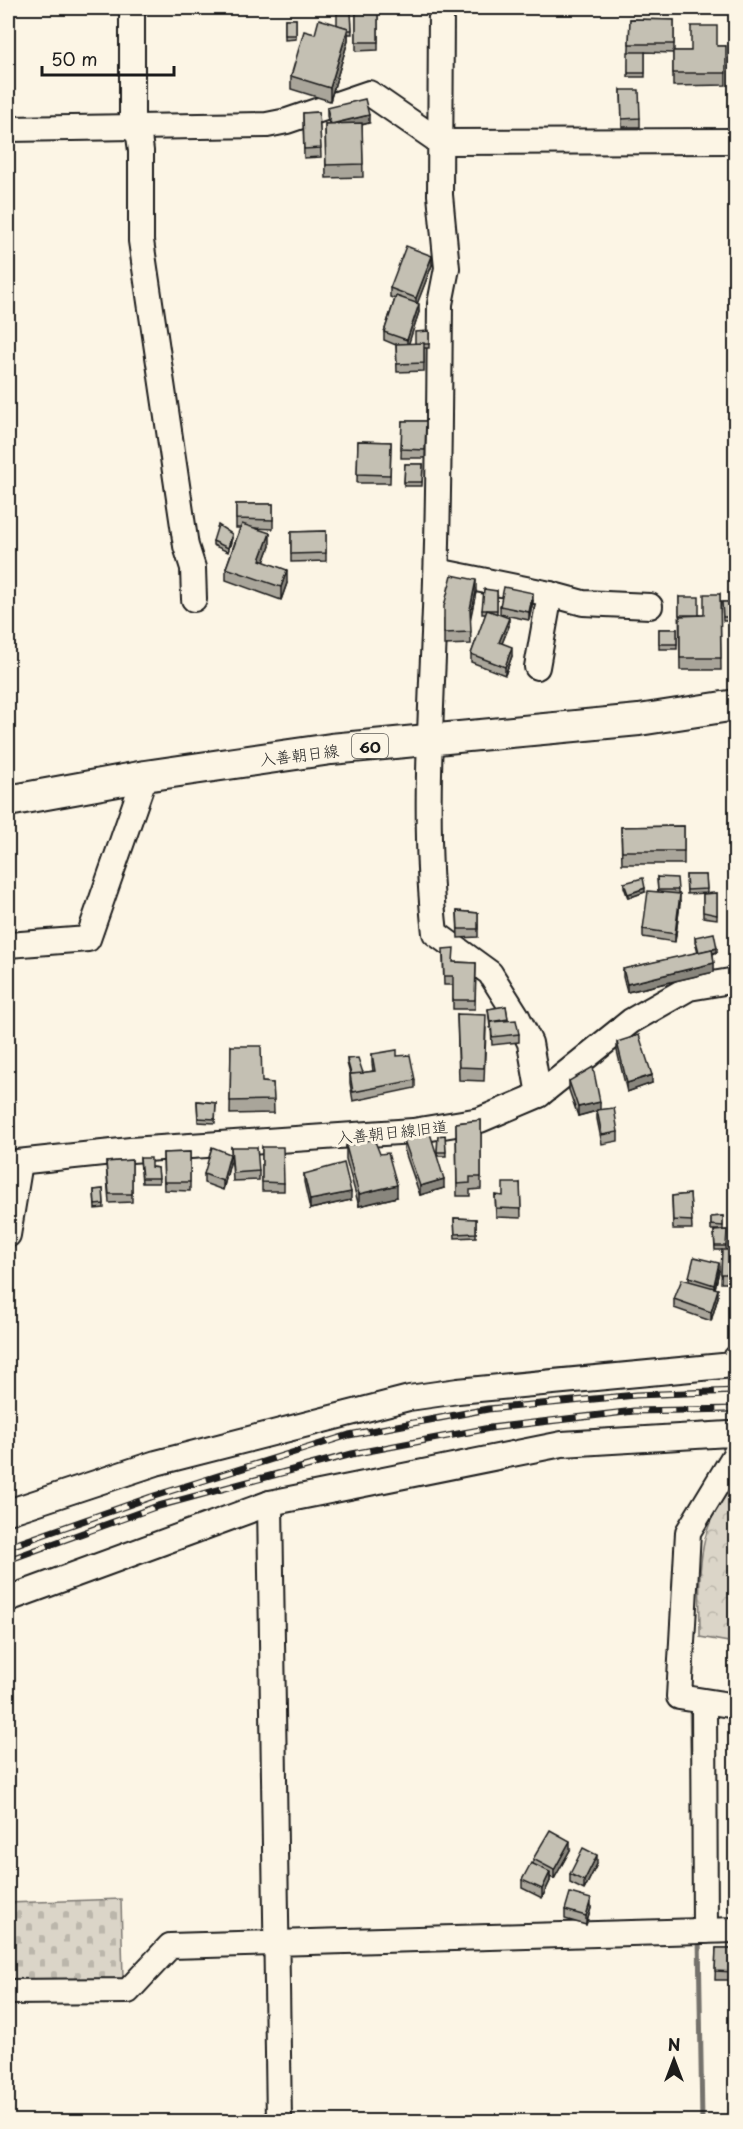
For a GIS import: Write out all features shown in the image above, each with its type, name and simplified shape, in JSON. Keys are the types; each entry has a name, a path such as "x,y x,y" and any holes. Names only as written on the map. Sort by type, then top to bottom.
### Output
{"main road":[{"name":"入善朝日線","path":"8,801 145,776 331,749 639,720 735,705"}],"street":[{"path":"132,8 132,127 140,136 141,241 186,546 193,568 194,599"},
{"path":"441,8 440,195 447,268 440,304 437,571 430,741 432,902 435,933 490,973 517,1016 530,1043 539,1095"},
{"path":"8,129 267,125 287,121 369,93 440,142 735,141"},
{"path":"437,571 583,603 650,606"},
{"path":"537,667 550,594"},
{"path":"8,945 88,939 145,776"},
{"name":"入善朝日線旧道","path":"14,1163 131,1150 413,1131 480,1120 539,1095 632,1021 689,988 735,980"},
{"path":"8,1235 14,1163"},
{"path":"8,1512 156,1463 409,1398 458,1391 733,1365 735,1358"},
{"path":"8,1599 270,1503 562,1444 729,1434 735,1440"},
{"path":"735,1453 688,1532 679,1697 735,1706"},
{"path":"270,1503 279,2121"},
{"path":"704,1702 705,1931"},
{"path":"8,1992 128,1990 170,1946 278,1941 735,1930"}],"green space":[{"path":"735,1484 735,1643 700,1637 700,1576 705,1537 712,1518 721,1500"},
{"path":"121,1899 123,1979 8,1980 8,1903"}],"building":[{"path":"356,12 378,12 378,42 356,42"},
{"path":"337,13 351,13 352,30 337,25"},
{"path":"285,19 296,19 296,35 285,35"},
{"path":"319,19 348,28 330,88 291,76 304,31 315,34"},
{"path":"630,19 674,20 674,44 629,44"},
{"path":"691,26 717,26 717,46 726,46 726,73 673,73 673,51 691,51"},
{"path":"628,52 645,52 645,73 628,73"},
{"path":"621,90 639,90 640,118 622,119"},
{"path":"365,99 369,115 331,124 327,108"},
{"path":"319,112 321,148 304,149 303,113"},
{"path":"362,123 363,164 326,165 325,124"},
{"path":"406,246 432,256 416,298 390,288"},
{"path":"396,296 419,304 407,340 384,332"},
{"path":"429,331 429,344 415,344 415,332"},
{"path":"424,343 424,363 397,364 396,344"},
{"path":"402,421 426,421 425,450 401,449"},
{"path":"358,441 391,442 390,475 357,474"},
{"path":"405,464 423,464 422,482 404,482"},
{"path":"236,504 273,504 273,520 236,519"},
{"path":"242,524 270,533 260,560 287,570 281,587 226,568"},
{"path":"218,525 232,534 228,548 213,541"},
{"path":"326,531 326,553 291,554 291,532"},
{"path":"452,575 476,580 470,609 471,632 444,633 444,606"},
{"path":"504,587 533,593 529,612 500,606"},
{"path":"484,589 497,591 497,610 482,610"},
{"path":"704,594 720,594 721,658 680,658 680,616 704,615"},
{"path":"679,597 699,597 699,615 679,615"},
{"path":"722,602 734,602 735,617 723,617"},
{"path":"487,610 509,618 499,642 512,647 505,667 471,654"},
{"path":"659,629 677,629 677,644 659,644"},
{"path":"684,826 684,851 622,851 621,827"},
{"path":"686,875 706,875 707,889 687,890"},
{"path":"657,877 677,878 678,890 658,890"},
{"path":"643,878 645,888 628,894 624,883"},
{"path":"648,891 680,894 675,934 643,929"},
{"path":"717,893 717,915 703,912 703,894"},
{"path":"457,911 478,913 478,929 458,929"},
{"path":"714,933 717,948 699,952 695,937"},
{"path":"454,948 453,962 476,963 475,1000 453,1000 453,976 444,976 443,949"},
{"path":"712,949 714,963 627,984 623,969"},
{"path":"506,1006 508,1019 490,1022 488,1009"},
{"path":"457,1014 486,1015 484,1068 459,1067"},
{"path":"516,1020 519,1034 492,1037 491,1022"},
{"path":"639,1035 652,1075 627,1083 617,1042"},
{"path":"231,1046 261,1046 262,1082 273,1083 274,1100 230,1101"},
{"path":"397,1050 397,1056 410,1055 415,1080 353,1092 350,1074 375,1071 372,1054"},
{"path":"358,1058 363,1073 351,1074 347,1059"},
{"path":"593,1067 600,1102 578,1107 569,1081"},
{"path":"197,1101 216,1103 215,1119 198,1118"},
{"path":"614,1108 618,1132 602,1135 597,1110"},
{"path":"481,1120 481,1177 470,1177 470,1183 457,1184 456,1123"},
{"path":"430,1133 444,1179 420,1186 404,1140"},
{"path":"445,1135 446,1152 437,1152 438,1136"},
{"path":"374,1139 380,1154 388,1153 397,1185 359,1194 346,1146"},
{"path":"212,1147 230,1154 223,1181 204,1174"},
{"path":"231,1147 257,1147 259,1171 233,1173"},
{"path":"262,1147 283,1147 284,1183 262,1182"},
{"path":"190,1152 190,1182 164,1182 163,1153"},
{"path":"140,1158 151,1158 151,1167 158,1168 159,1178 142,1178"},
{"path":"132,1160 132,1194 109,1194 106,1162"},
{"path":"344,1163 351,1192 310,1200 304,1174"},
{"path":"503,1183 520,1183 521,1209 496,1208 495,1195 503,1196"},
{"path":"103,1189 104,1204 95,1205 94,1190"},
{"path":"690,1194 692,1221 673,1220 672,1196"},
{"path":"723,1216 723,1226 711,1225 711,1217"},
{"path":"454,1218 476,1219 476,1233 455,1234"},
{"path":"727,1230 726,1246 715,1246 714,1231"},
{"path":"722,1250 735,1250 735,1274 721,1274"},
{"path":"694,1257 719,1263 714,1285 689,1277"},
{"path":"682,1279 718,1289 711,1312 674,1299"},
{"path":"550,1830 570,1841 554,1870 533,1859"},
{"path":"583,1848 597,1855 584,1881 570,1874"},
{"path":"531,1863 550,1872 542,1889 522,1880"},
{"path":"570,1893 591,1899 586,1916 565,1910"},
{"path":"716,1948 735,1948 735,1972 715,1971"}],"waterway":[{"path":"691,1706 692,1754"},
{"path":"699,1937 702,2122"}],"railway":[{"path":"8,1547 151,1497 349,1435 488,1409 636,1395 736,1391"},
{"path":"8,1560 155,1507 352,1454 490,1428 634,1411 736,1409"}]}
